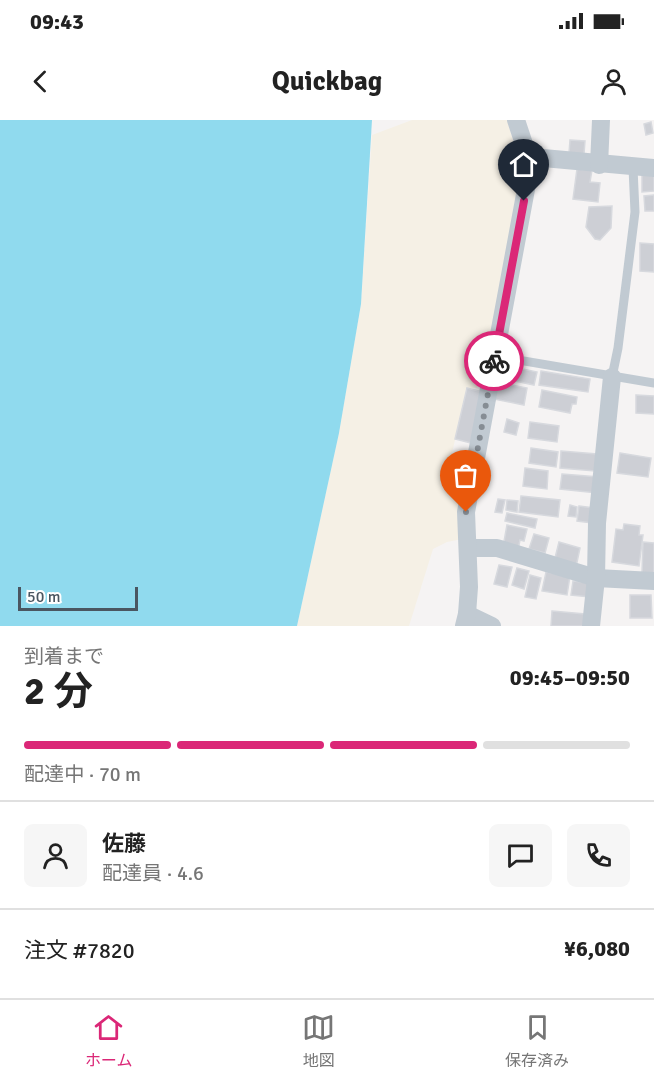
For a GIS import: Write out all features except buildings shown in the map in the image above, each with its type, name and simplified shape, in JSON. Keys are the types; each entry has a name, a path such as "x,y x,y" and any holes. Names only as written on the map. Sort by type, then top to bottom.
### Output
{"street":[{"path":"516,120 526,150 532,157 599,165 654,168"},
{"path":"599,165 601,120"},
{"path":"492,626 466,620 468,548 466,512 532,157"},
{"path":"591,626 596,578 597,523 612,377"},
{"path":"468,548 497,548 596,578 654,581"}],"lane":[{"path":"612,377 618,348 635,212 633,168"},
{"path":"495,356 654,383"}],"sand":[{"path":"412,120 507,120 519,161 520,174 492,336 477,388 467,388 452,453 454,462 467,474 462,539 447,542 433,549 409,626 297,626 339,433 361,304 372,135"}],"water":[{"path":"0,120 372,120 361,304 339,433 297,626 0,626"}],"way so far":[{"path":"466,512 494,361"}],"route":[{"path":"494,361 524,201"}]}
